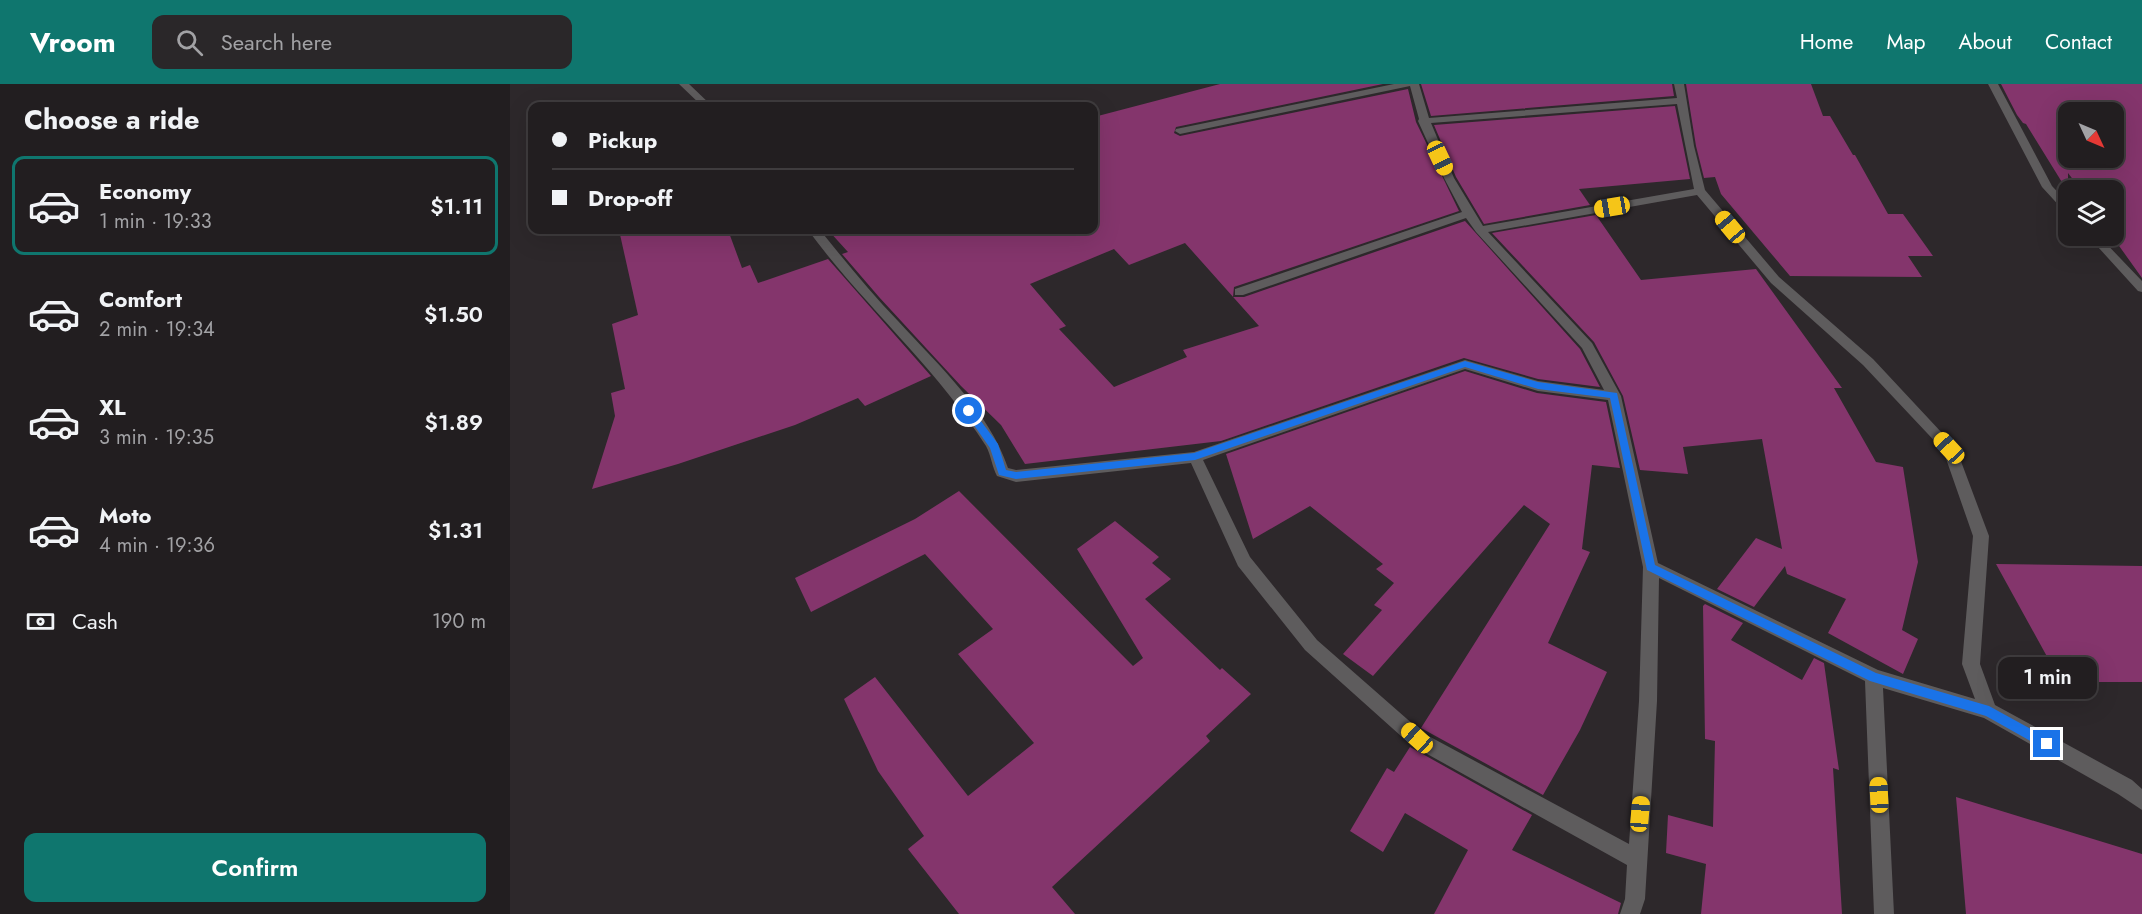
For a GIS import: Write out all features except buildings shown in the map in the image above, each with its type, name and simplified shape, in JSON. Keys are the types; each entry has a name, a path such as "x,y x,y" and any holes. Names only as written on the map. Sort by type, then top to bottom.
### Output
{"street":[{"path":"684,84 704,102"},
{"path":"1180,131 1408,84"},
{"path":"1414,84 1423,121 1468,214 1480,230 1587,346 1614,396 1651,567 1648,701 1635,899 1630,914"},
{"path":"1679,84 1700,191 1776,280 1868,362 1949,448 1981,536 1971,664 1989,711"},
{"path":"1993,84 2048,187 2058,198"},
{"path":"1423,121 1681,101"},
{"path":"1480,230 1700,191"},
{"path":"1239,292 1468,214"},
{"path":"817,234 865,294 956,394 994,447 1002,472 1016,476 1195,457 1465,364 1538,386 1614,396"},
{"path":"2102,246 2142,288"},
{"path":"1195,457 1244,561 1311,645 1417,738 1636,859"},
{"path":"1651,567 1874,677 1989,711 2125,787 2142,801"},
{"path":"1874,677 1884,914"}],"route":[{"path":"969,411 994,447 1002,472 1016,476 1195,457 1442,370 1465,364 1538,386 1614,396 1651,567 1874,677 1989,711 2047,744"}]}
